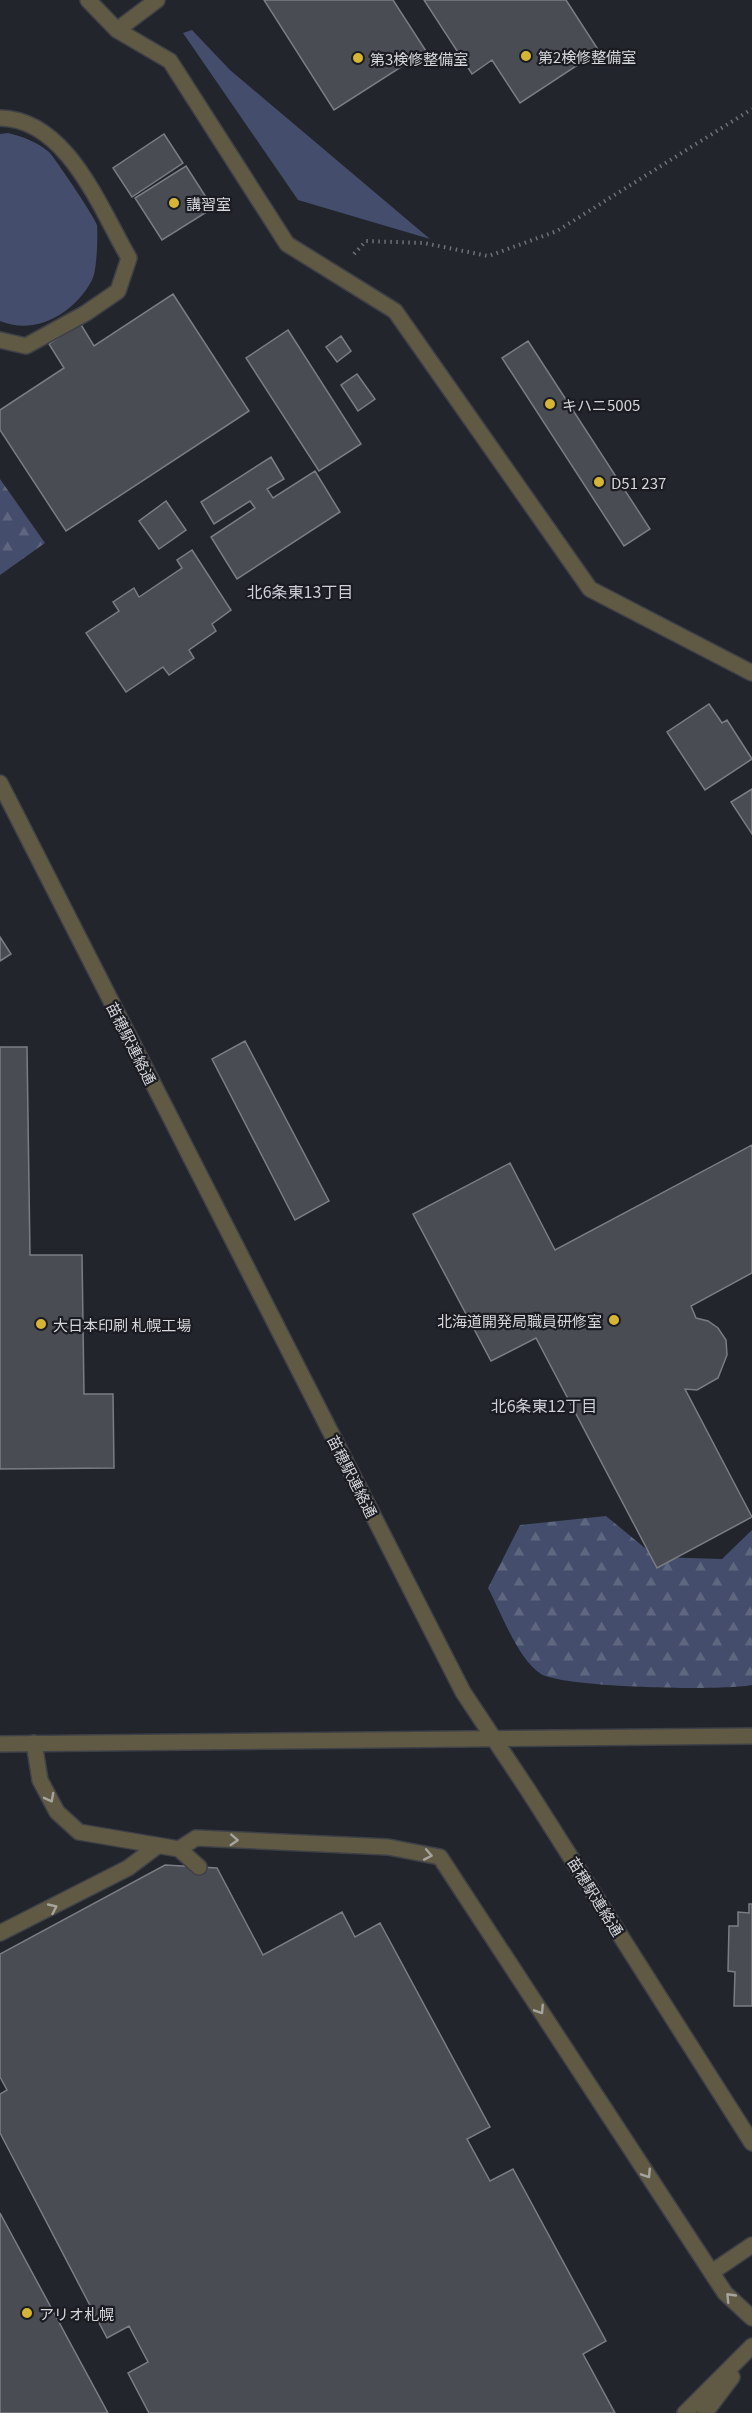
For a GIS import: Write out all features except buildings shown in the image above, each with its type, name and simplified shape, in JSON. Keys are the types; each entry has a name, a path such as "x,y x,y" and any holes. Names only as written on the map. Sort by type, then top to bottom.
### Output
{"street":[{"path":"88,0 117,30 170,61 286,244 395,311 590,589 752,673"},
{"path":"117,30 157,0"},
{"path":"0,118 10,118 43,130 67,151 129,258 118,291 86,313 26,346 0,340"},
{"name":"苗穂駅連絡通","path":"0,783 463,1692 752,2143"},
{"path":"0,1744 752,1736"},
{"path":"34,1743 40,1780 57,1812 79,1832 179,1850 199,1867"},
{"path":"179,1850 196,1838 388,1847 440,1857 725,2293 752,2318"},
{"path":"0,1933 128,1868 156,1847"},
{"path":"712,2272 752,2245"},
{"path":"685,2413 752,2346"},
{"path":"705,2413 752,2350"}],"path":[{"path":"334,274 366,241 424,243 488,256 556,231 752,109"}],"green space":[{"path":"192,30 230,70 430,239 298,200 183,33"},
{"path":"8,133 29,140 49,152 75,188 97,225 95,269 85,292 65,311 53,318 27,326 0,321 0,134"},
{"path":"0,479 45,543 0,575"},
{"path":"606,1516 656,1557 722,1559 752,1530 752,1685 678,1688 580,1682 556,1679 541,1674 525,1658 488,1588 520,1525"}],"place":[{"name":"第2検修整備室","path":"526,56"},
{"name":"第3検修整備室","path":"358,58"},
{"name":"講習室","path":"174,203"},
{"name":"キハニ5005","path":"550,404"},
{"name":"D51 237","path":"599,482"},
{"name":"北海道開発局職員研修室","path":"614,1320"},
{"name":"大日本印刷 札幌工場","path":"41,1324"},
{"name":"アリオ札幌","path":"27,2313"}],"district":[{"name":"北6条東13丁目","path":"300,591"},
{"name":"北6条東12丁目","path":"544,1405"}]}
